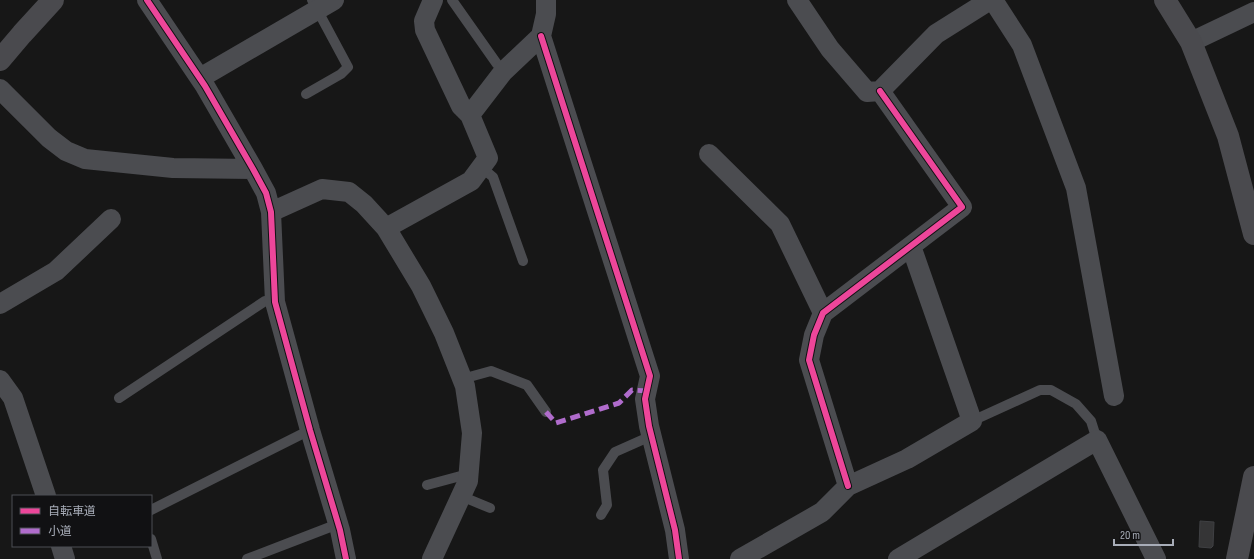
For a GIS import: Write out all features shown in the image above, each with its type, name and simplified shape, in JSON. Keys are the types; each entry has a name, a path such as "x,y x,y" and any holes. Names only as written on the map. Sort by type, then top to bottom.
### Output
{"street":[{"path":"0,60 53,0"},
{"path":"147,0 200,78 266,193 271,212 275,302 310,430 338,524 346,559"},
{"path":"386,228 471,181 488,158 470,115 461,106 426,30 424,21 433,0"},
{"path":"546,0 546,14 541,36 650,376 645,399 651,436 675,530 679,559"},
{"path":"797,0 830,49 867,92 880,91 936,34 991,0 1022,45 1076,188 1114,396"},
{"path":"1164,0 1192,42 1228,136 1254,234"},
{"path":"200,78 321,3"},
{"path":"1192,42 1254,12"},
{"path":"470,115 503,72 541,36"},
{"path":"0,89 49,138 66,151 85,159 173,168 253,168"},
{"path":"848,486 809,360 814,335 823,313 962,207 880,91"},
{"path":"709,154 780,224 823,313"},
{"path":"271,212 322,190 349,192 364,204 386,228 421,286 444,333 465,386 472,433 468,480 432,559"},
{"path":"0,304 56,271 111,219"},
{"path":"740,559 822,512 848,486 907,460 972,421 911,246"},
{"path":"0,380 13,398 46,495"},
{"path":"898,559 1097,440 1156,559"},
{"path":"1237,559 1254,477"},
{"path":"61,547 65,559"}],"lane":[{"path":"452,0 497,64"},
{"path":"306,94 341,74 348,67 321,3"},
{"path":"481,167 493,177 523,262"},
{"path":"119,398 265,301 275,302"},
{"path":"462,380 491,371 527,385 546,412"},
{"path":"972,421 1040,390 1050,390 1076,404 1092,421 1097,440"},
{"path":"152,509 310,430"},
{"path":"601,514 607,505 603,470 615,452 651,436"},
{"path":"427,485 468,474"},
{"path":"461,496 490,508"},
{"path":"247,559 338,524"},
{"path":"152,542 157,559"}],"building":[{"path":"1200,521 1214,522 1213,546 1211,548 1199,547"}],"marked path":[{"path":"546,412 556,423 619,403 632,390 647,391"}],"cycle path":[{"path":"147,0 205,86 266,193 271,212 275,302 310,430 340,530 346,559"},
{"path":"541,36 650,376 645,399 649,426 675,530 679,559"},
{"path":"848,486 809,360 814,335 823,313 962,207 880,91"}]}
